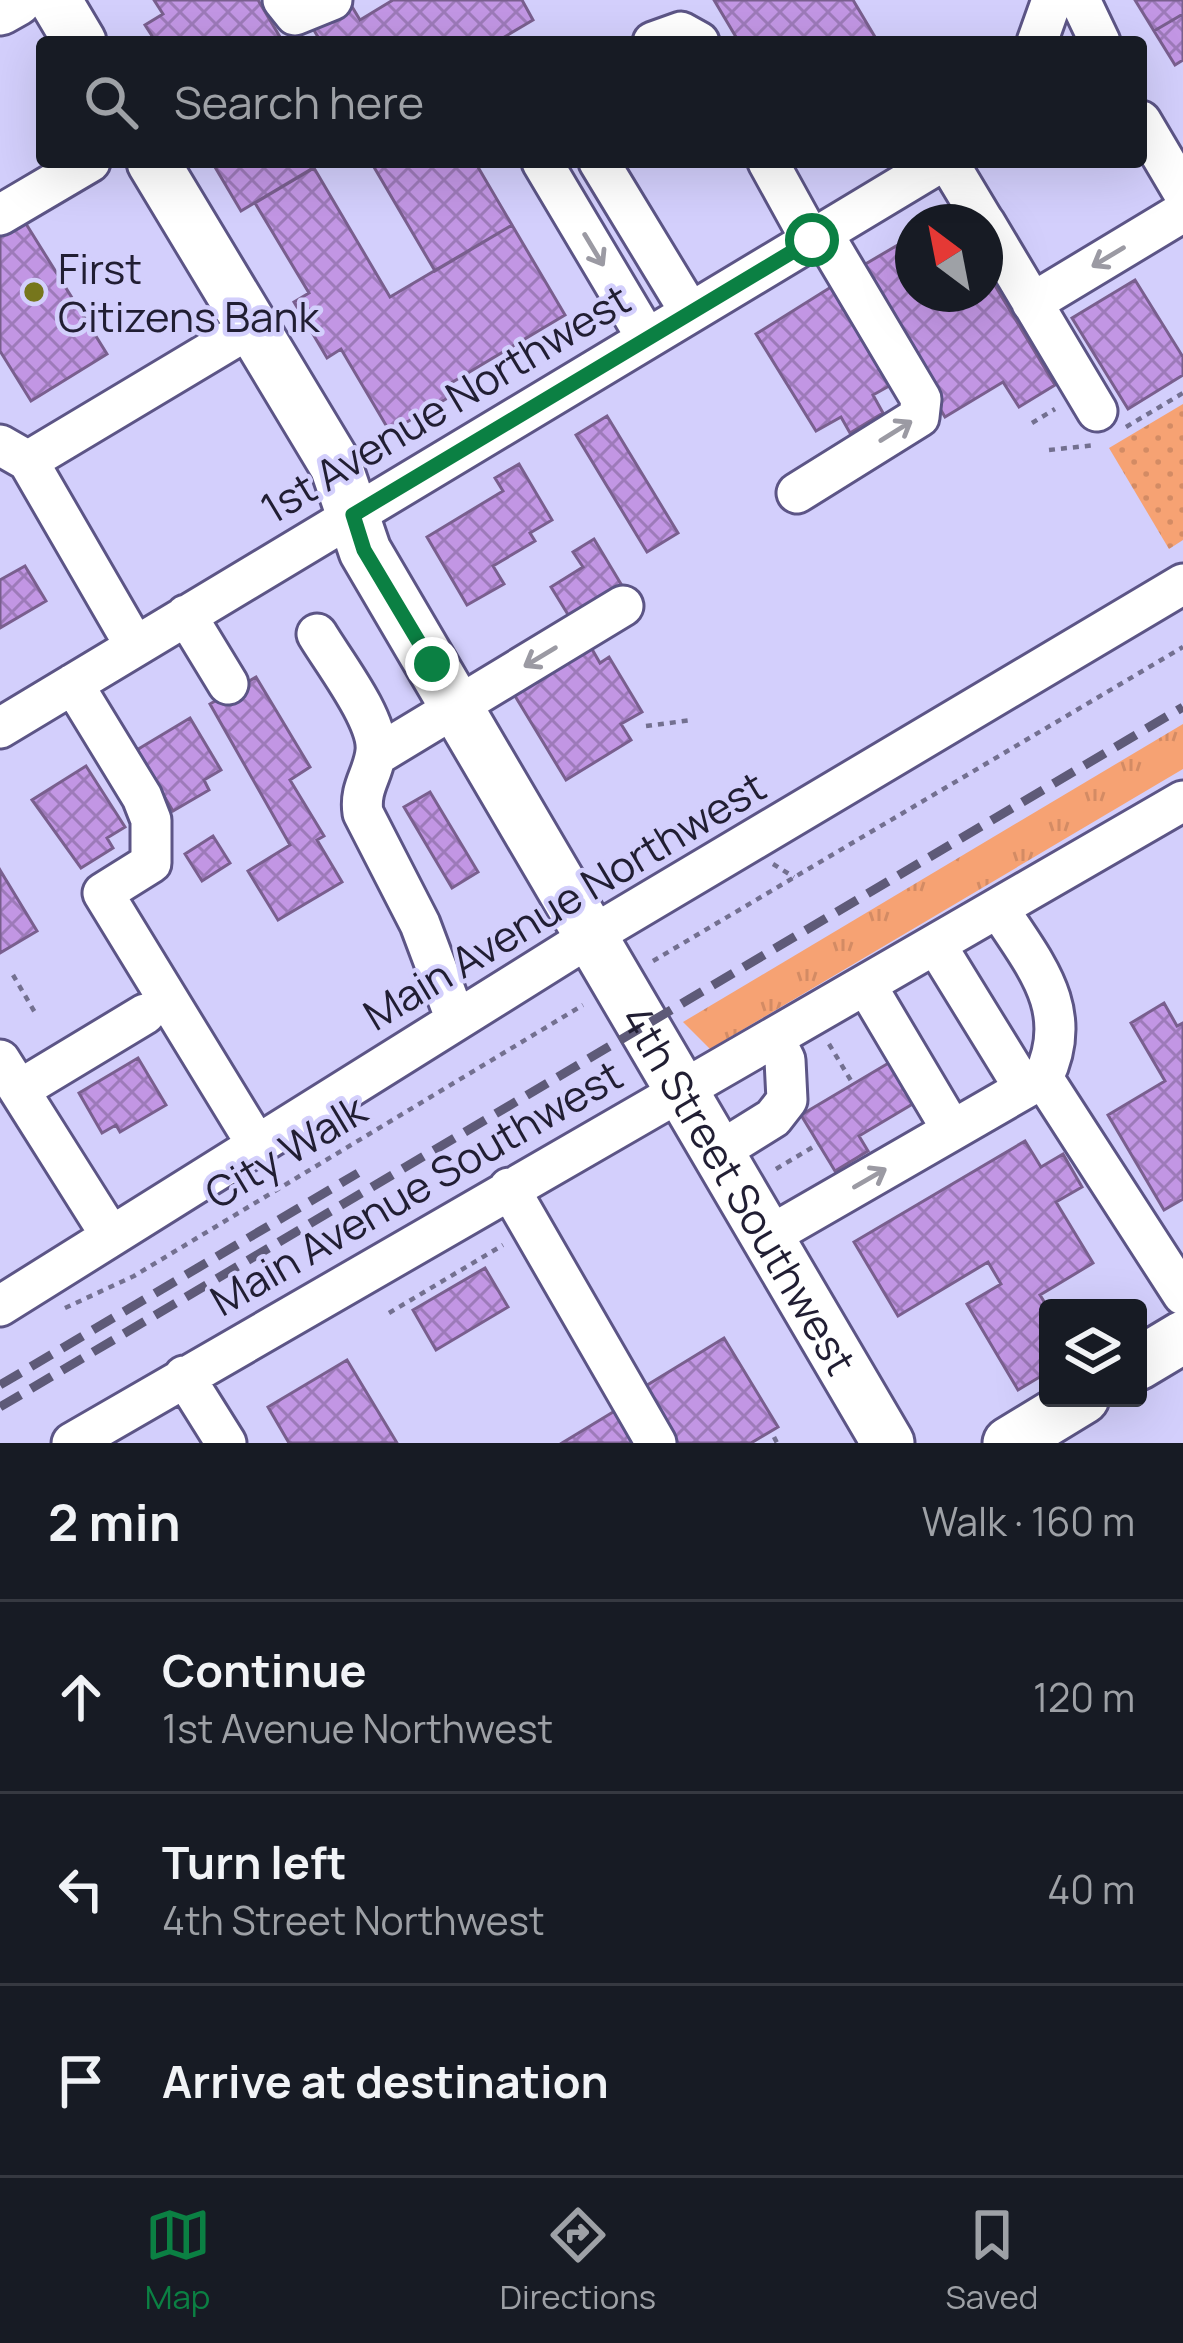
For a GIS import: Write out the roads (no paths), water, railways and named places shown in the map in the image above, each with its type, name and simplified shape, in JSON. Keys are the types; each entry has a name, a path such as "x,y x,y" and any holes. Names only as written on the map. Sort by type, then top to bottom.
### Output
{"main road":[{"path":"0,9 16,0"},
{"path":"55,0 76,36"},
{"name":"4th Street Southwest","path":"156,168 336,466 364,550 888,1443"},
{"path":"1147,1359 1183,1337"},
{"path":"1009,1443 1068,1407"}],"street":[{"path":"283,0 295,15 332,0"},
{"path":"1039,36 1052,0"},
{"path":"1080,0 1097,36"},
{"path":"1147,131 1183,192"},
{"path":"546,168 646,337"},
{"path":"603,168 690,312"},
{"path":"772,168 921,399 919,417 797,493"},
{"name":"1st Avenue Northwest","path":"0,728 934,168"},
{"path":"948,168 972,204"},
{"path":"0,215 75,171"},
{"path":"1032,303 1183,212"},
{"path":"1003,255 1084,405"},
{"path":"135,646 14,453 252,327"},
{"name":"Main Avenue Northwest","path":"0,1306 593,935 1183,584"},
{"path":"376,755 623,606"},
{"path":"186,615 228,684"},
{"path":"317,634 375,735 376,755 360,793 363,813 420,924 456,1020"},
{"path":"73,684 152,820 151,863 103,893 257,1144"},
{"name":"Main Avenue Southwest","path":"72,1443 1183,801"},
{"path":"769,1236 1020,1090 1057,1049 1059,1027 1045,984 998,908"},
{"path":"936,945 1020,1090 1183,1295"},
{"path":"866,986 952,1130"},
{"path":"111,1236 9,1075 145,1014"},
{"path":"720,1151 773,1118 787,1100 785,1060 775,1040"},
{"path":"508,1188 656,1443"},
{"path":"184,1376 226,1443"}],"railway":[{"path":"0,1407 1183,707"},
{"path":"0,1385 358,1173"}],"place":[{"name":"First Citizens Bank","path":"34,292"}]}
